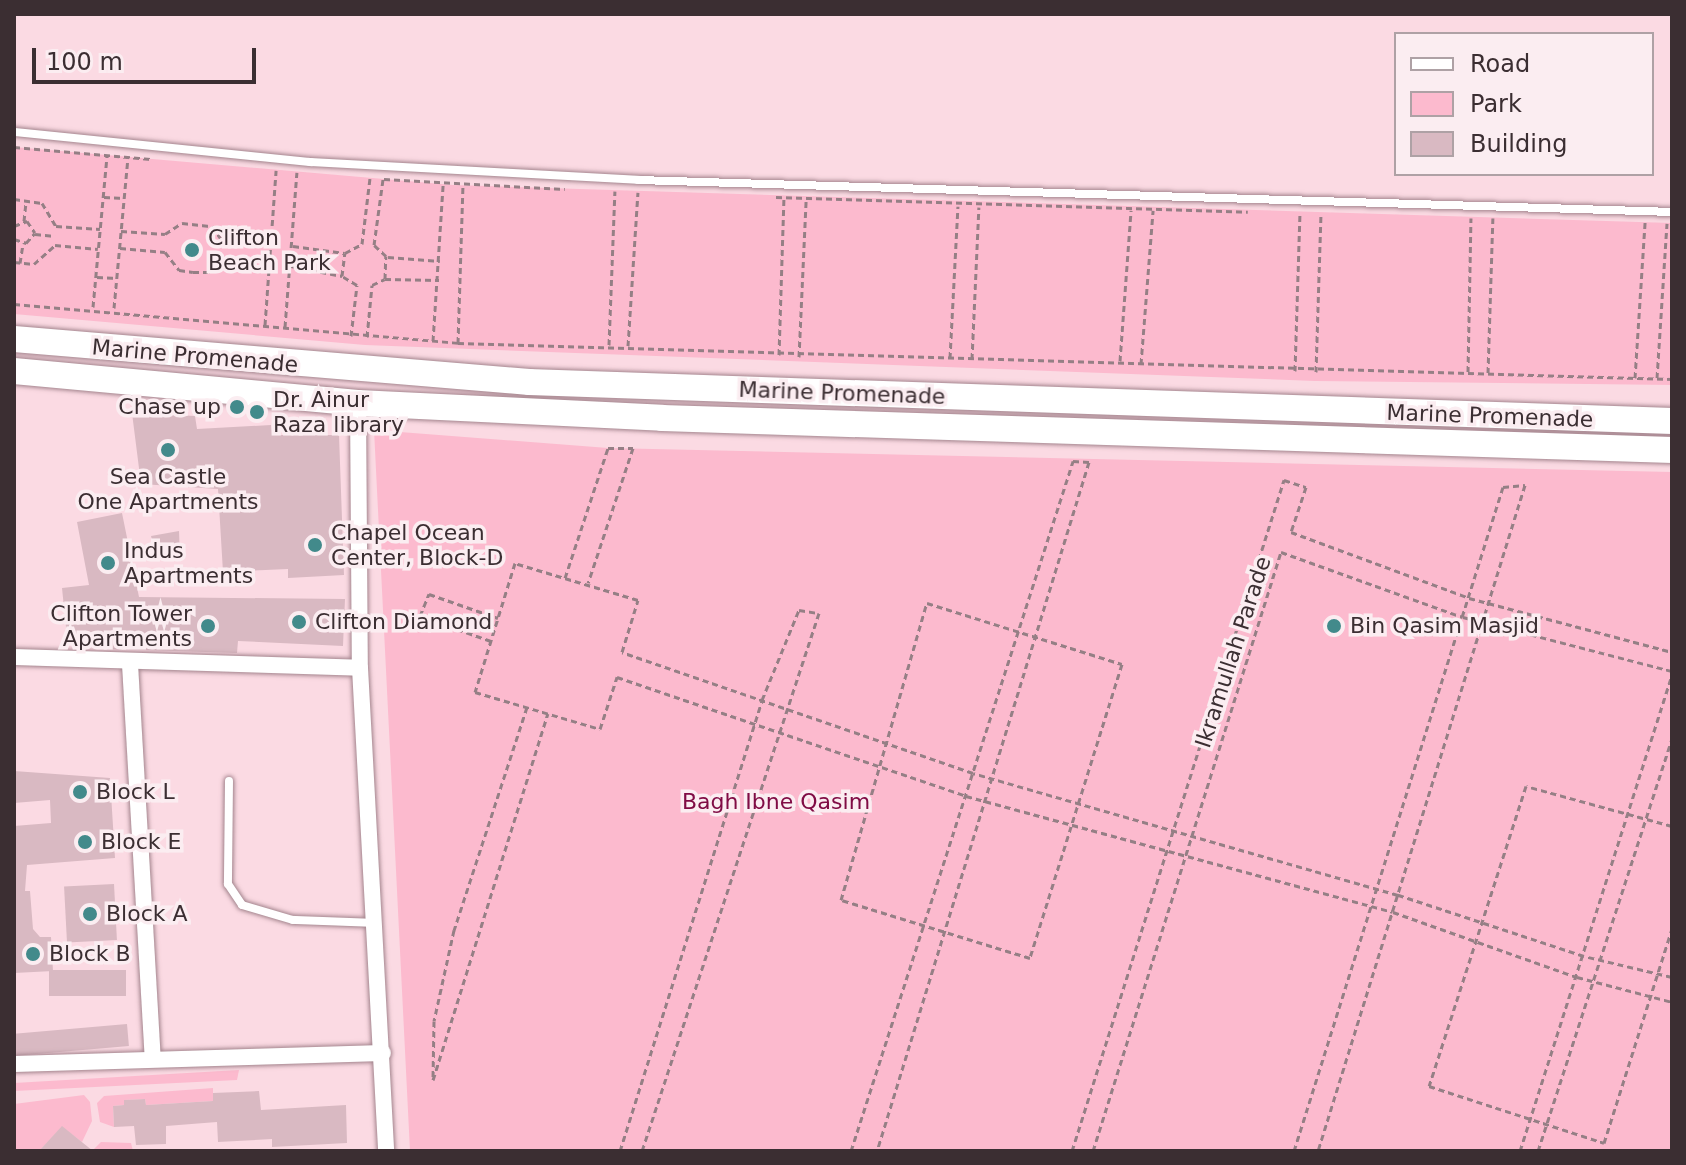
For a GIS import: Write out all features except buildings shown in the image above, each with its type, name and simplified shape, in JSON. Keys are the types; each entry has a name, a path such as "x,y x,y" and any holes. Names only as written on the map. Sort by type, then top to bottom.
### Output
{"main road":[{"name":"Marine Promenade","path":"14,339 529,382 1237,410 1672,421"},
{"name":"Marine Promenade","path":"14,371 358,403 1233,440 1672,450"},
{"path":"1233,440 1244,426 1237,410"},
{"path":"1316,442 1310,421 1320,410"}],"street":[{"path":"358,403 360,668 386,1151"},
{"path":"14,657 130,664 360,668"},
{"path":"130,664 153,1058"},
{"path":"14,1064 383,1053"}],"lane":[{"path":"14,132 310,162 638,180 1672,212"},
{"path":"229,781 228,884 242,905 293,920 374,923"}],"path":[{"path":"93,307 107,155"},
{"path":"114,308 128,157"},
{"path":"265,325 276,170"},
{"path":"285,327 297,172"},
{"path":"291,246 345,253 362,244 370,178"},
{"path":"383,179 374,245 386,256 440,261"},
{"path":"433,341 443,184"},
{"path":"458,343 463,185"},
{"path":"609,345 615,191"},
{"path":"628,346 638,192"},
{"path":"103,197 124,198"},
{"path":"779,355 784,198"},
{"path":"14,199 42,203 56,226 55,245"},
{"path":"799,357 806,199"},
{"path":"26,201 24,221 35,233 55,236"},
{"path":"950,358 959,204"},
{"path":"972,359 979,205"},
{"path":"1120,361 1131,209"},
{"path":"1141,364 1153,210"},
{"path":"1295,371 1300,213"},
{"path":"1316,372 1321,214"},
{"path":"1468,372 1471,218"},
{"path":"1488,373 1493,218"},
{"path":"14,226 24,221"},
{"path":"1635,378 1645,222"},
{"path":"1657,378 1667,222"},
{"path":"121,231 165,234 182,223 212,226 221,239 270,243"},
{"path":"56,226 100,229"},
{"path":"20,263 23,243 35,233"},
{"path":"14,239 23,243"},
{"path":"14,262 34,264 55,245 98,249"},
{"path":"120,248 165,252 179,270 193,272 208,272 226,257 269,262"},
{"path":"342,276 345,253"},
{"path":"385,279 386,256"},
{"path":"289,266 342,276 357,285 351,336"},
{"path":"95,277 117,278"},
{"path":"367,338 372,285 385,279 439,280"},
{"path":"14,304 93,307 367,338 458,343 609,345 799,357 1120,361 1316,372 1468,372 1672,379"},
{"path":"565,578 608,448 633,448 587,585"},
{"path":"851,1151 1073,461 1089,462 877,1151"},
{"name":"Ikramullah Parade","path":"1072,1151 1164,850 1284,480 1306,487 1291,532 1469,598"},
{"path":"1294,1151 1503,487 1525,485 1318,1151"},
{"name":"Ikramullah Parade","path":"1093,1151 1281,552 1463,617 1672,673"},
{"path":"1672,977 1584,956 1398,895 973,773 622,652 638,600 515,563 475,692 600,729 617,677 966,796 1393,912 1577,977 1672,1002"},
{"path":"491,641 420,616 429,594 498,618"},
{"path":"1469,598 1490,601 1672,652"},
{"path":"927,603 1018,631 1122,664 1069,823 1030,958 841,900 927,603"},
{"path":"620,1151 762,700 799,610 819,613 784,708 642,1151"},
{"path":"1520,1151 1672,673"},
{"path":"527,707 454,930 434,1021 433,1080 548,714"},
{"path":"1538,1151 1672,739"},
{"path":"1672,826 1526,786 1429,1086 1604,1143 1672,928"}],"green space":[{"path":"14,147 453,185 1672,223 1672,385 1315,381 365,345 14,314"},
{"name":"Bagh Ibne Qasim","path":"374,430 608,448 1672,472 1672,1151 410,1151"},
{"path":"239,1070 237,1080 14,1091 14,1083"},
{"path":"213,1088 213,1101 146,1105 145,1099 124,1100 124,1105 113,1106 114,1127 100,1122 97,1103 104,1096"},
{"path":"84,1095 90,1102 92,1121 82,1142 62,1127 39,1151 14,1151 14,1104"},
{"path":"101,1142 131,1143 133,1151 92,1151"}],"place":[{"name":"Clifton Beach Park","path":"192,250"},
{"name":"Chase up","path":"237,407"},
{"name":"Dr. Ainur Raza library","path":"257,412"},
{"name":"Sea Castle One Apartments","path":"168,450"},
{"name":"Chapel Ocean Center, Block-D","path":"315,545"},
{"name":"Indus Apartments","path":"108,563"},
{"name":"Clifton Diamond","path":"299,622"},
{"name":"Clifton Tower Apartments","path":"208,626"},
{"name":"Bin Qasim Masjid","path":"1334,626"},
{"name":"Block L","path":"80,792"},
{"name":"Block E","path":"85,842"},
{"name":"Block A","path":"90,914"},
{"name":"Block B","path":"33,954"}]}
